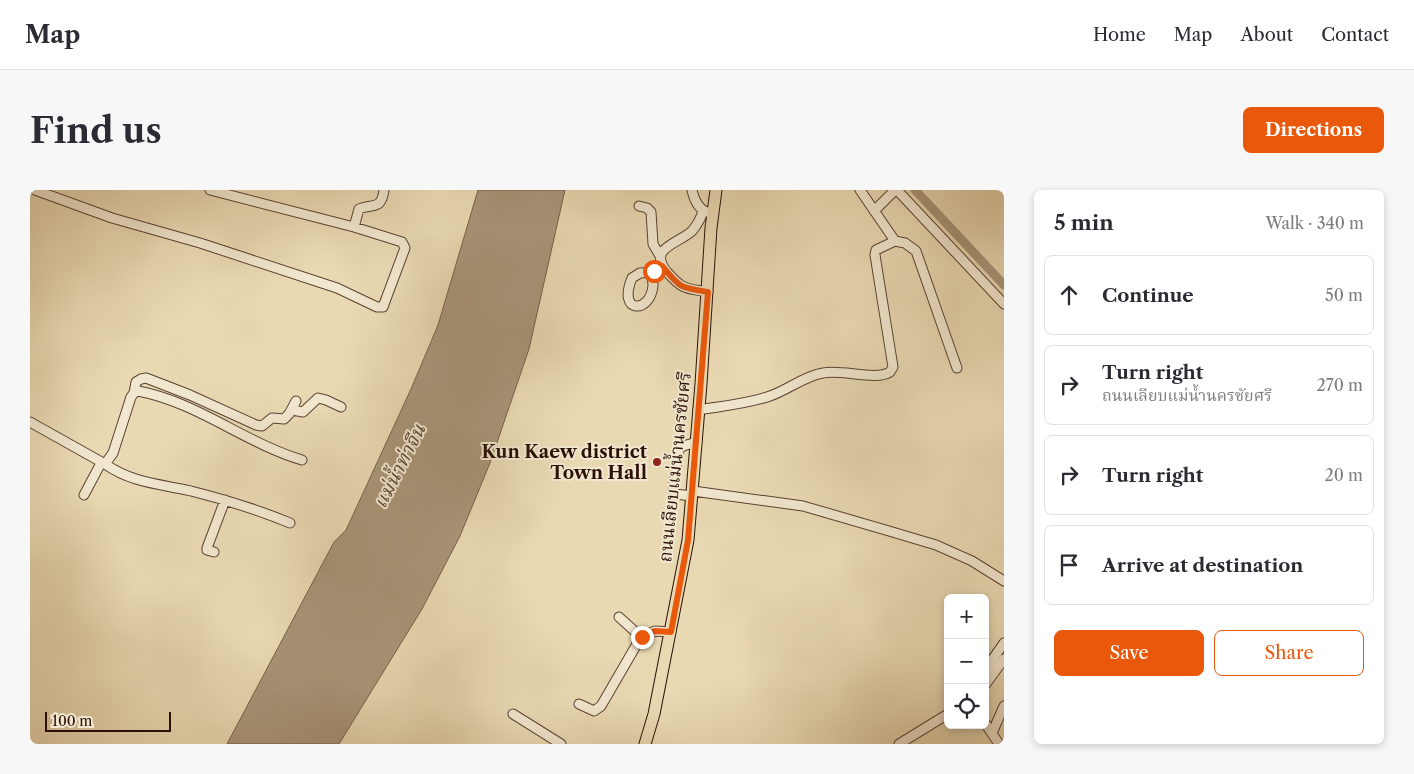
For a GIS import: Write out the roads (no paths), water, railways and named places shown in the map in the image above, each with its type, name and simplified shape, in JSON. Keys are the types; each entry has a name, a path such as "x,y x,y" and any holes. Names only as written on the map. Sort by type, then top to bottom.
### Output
{"main road":[{"name":"ถนนเลียบแม่น้ำนครชัยศรี","path":"645,744 654,714 688,540 708,292 708,212 716,190"}],"street":[{"path":"35,190 112,218 200,243 337,288 381,308 385,304 404,248 404,244 397,239 354,226 210,190"},
{"path":"354,226 358,212 362,208 376,206 380,202 384,190"},
{"path":"660,256 669,245 691,232 708,212 698,205 692,190"},
{"path":"860,190 895,242"},
{"path":"874,211 896,190 1004,304"},
{"path":"639,206 647,208 651,212 653,244 660,256 662,266 677,284 684,288 708,292"},
{"path":"698,410 771,396 822,373 833,372 882,376 890,372 893,367 876,250 895,242 905,243 916,251 957,368"},
{"path":"653,272 662,266"},
{"path":"84,495 103,463 113,453 136,382 140,378 146,378 190,395 262,426 272,418 284,419 292,410 296,401"},
{"path":"134,393 138,391 143,392 188,407 263,445 302,460"},
{"path":"292,410 303,412 318,398 341,407"},
{"path":"30,422 115,471 137,481 178,488 225,500 290,523"},
{"path":"697,442 683,446 679,450 673,490 675,494 692,494 803,506 936,545 972,561 1004,581"},
{"path":"214,552 207,550 207,548 225,500"},
{"path":"619,617 642,637"},
{"path":"579,704 594,711 601,706 642,637 655,631 671,632"},
{"path":"989,664 1004,643"},
{"path":"986,684 1004,659"},
{"path":"992,733 1004,706"},
{"path":"512,714 561,744"},
{"path":"899,744 944,716"},
{"path":"989,729 999,744"}],"water":[{"name":"แม่น้ำท่าจีน","path":"478,190 565,190 529,349 490,463 460,536 422,609 339,744 227,744 334,542 346,530 411,389 438,325"}],"waterway":[{"path":"915,190 1004,285"}],"place":[{"name":"Kun Kaew district Town Hall","path":"657,462"}]}
